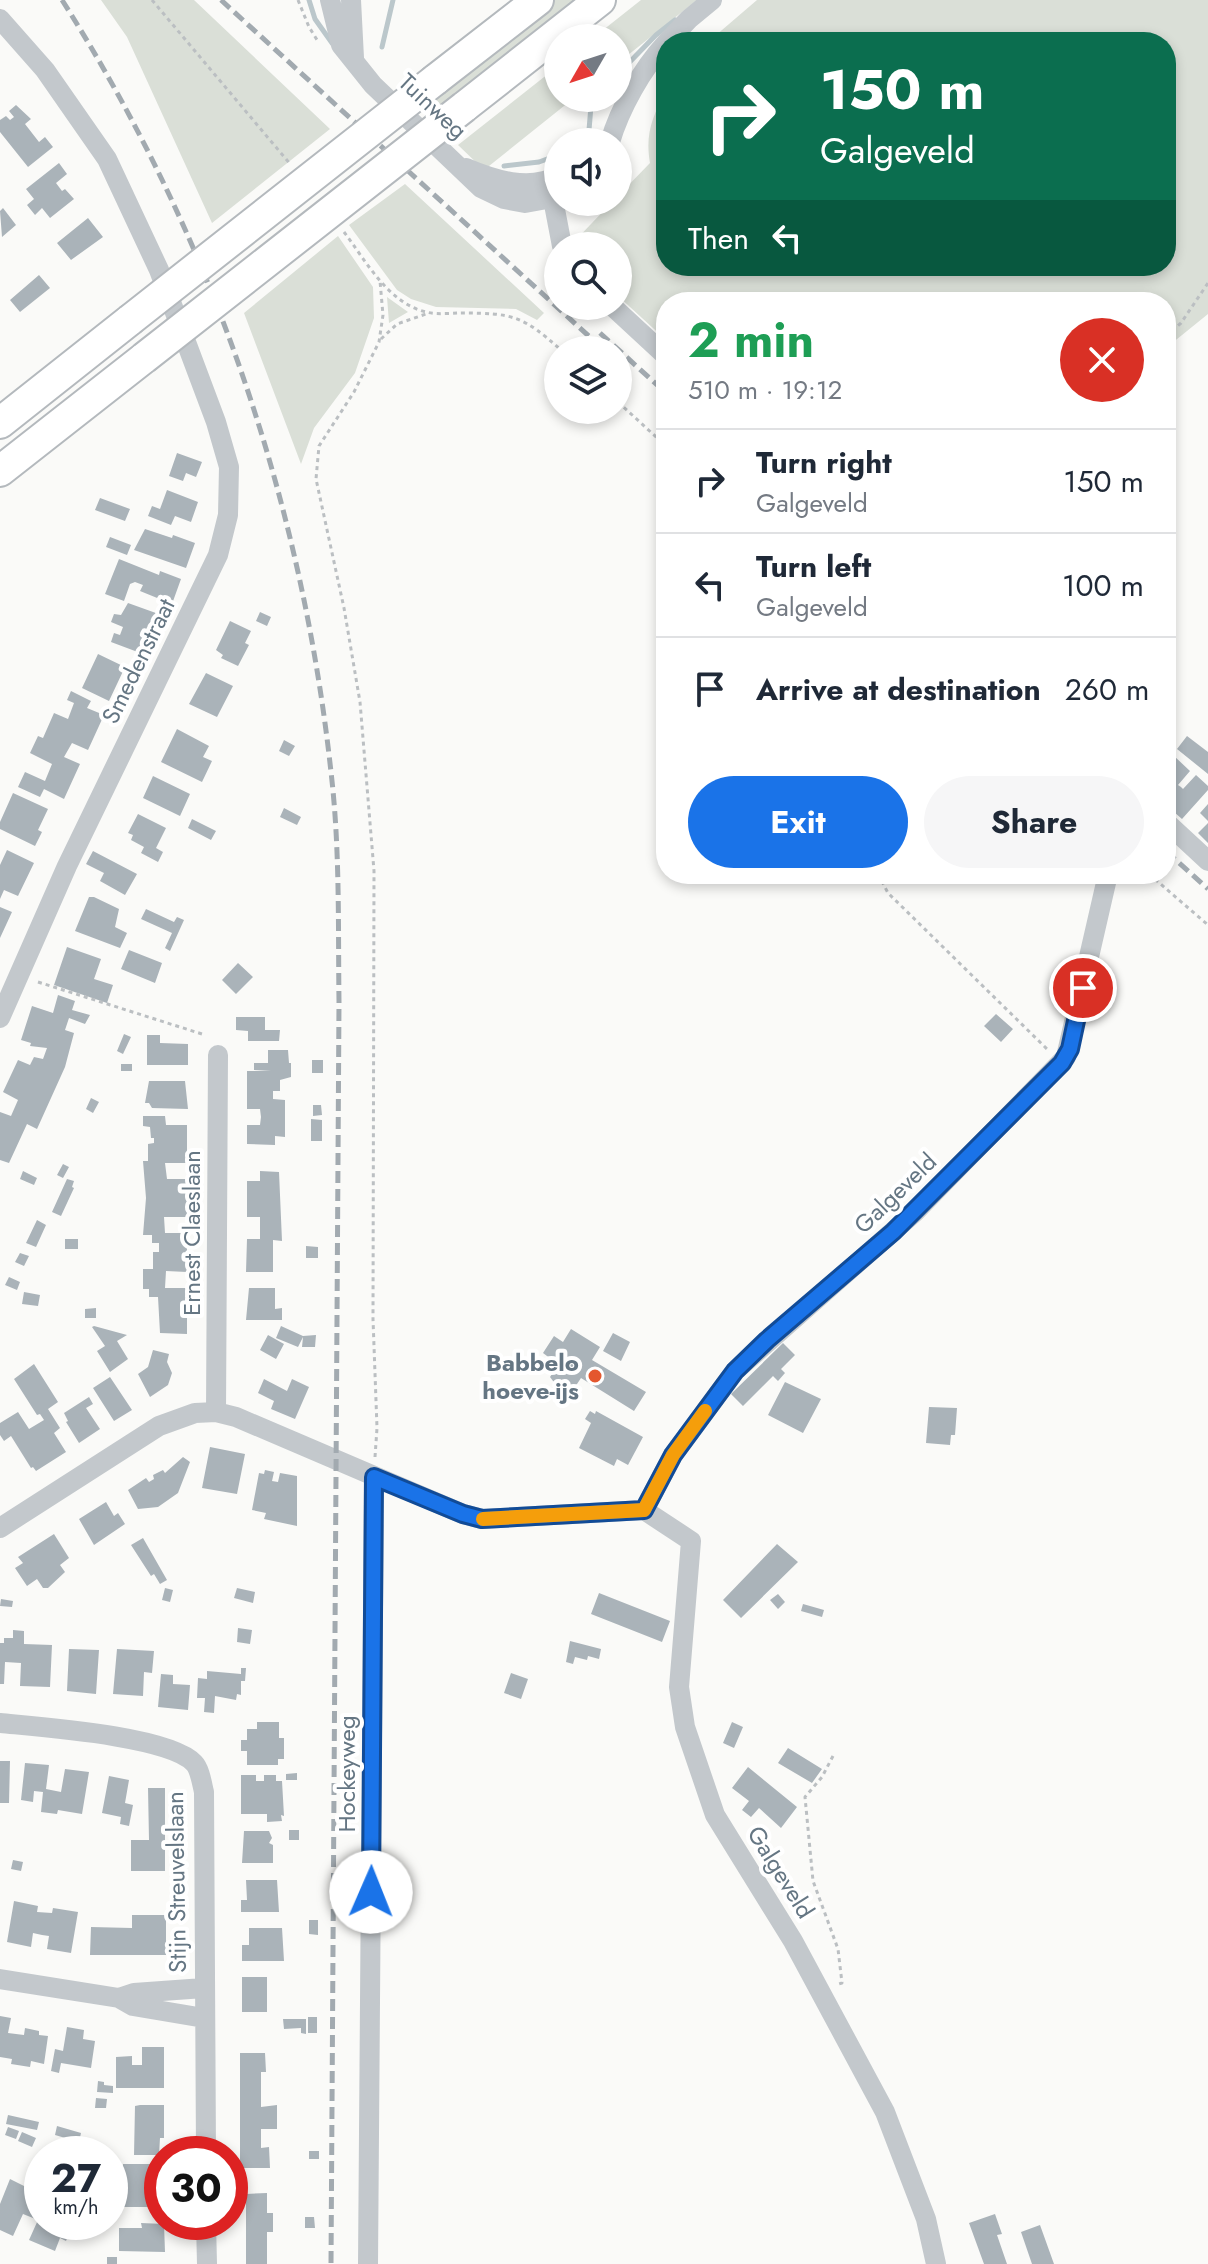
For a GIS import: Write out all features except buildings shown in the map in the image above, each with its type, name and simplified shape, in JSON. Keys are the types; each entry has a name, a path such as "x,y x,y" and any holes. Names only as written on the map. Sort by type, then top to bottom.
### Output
{"highway":[{"path":"0,423 538,0"},
{"path":"0,471 600,0"}],"street":[{"name":"Tuinweg","path":"330,0 341,45 373,85 481,188 504,199 525,203 544,200"},
{"path":"351,0 354,58"},
{"path":"677,32 712,0"},
{"name":"Smedenstraat","path":"0,19 45,70 107,159 159,270 216,422 229,467 230,496 218,555 67,866 1,1015"},
{"path":"613,128 656,55"},
{"path":"456,163 486,176 523,184 544,179"},
{"path":"627,320 656,347"},
{"path":"1176,831 1208,861"},
{"name":"Galgeveld","path":"936,2264 926,2219 885,2112 823,1995 715,1815 680,1706 691,1541 644,1510 673,1455 735,1371 893,1232 1062,1063 1070,1049 1106,884"},
{"name":"Ernest Claeslaan","path":"216,1412 218,1055"},
{"path":"0,1528 159,1426 195,1413 216,1412 236,1417 463,1514 482,1519 644,1510"},
{"name":"Hockeyweg","path":"368,2264 374,1477"},
{"name":"Stijn Streuvelslaan","path":"0,1723 70,1730 142,1743 177,1751 196,1764 204,1792 206,2136"},
{"path":"0,1979 119,1998 133,2006 204,2018"},
{"path":"119,1998 143,1992 204,1988"},
{"path":"206,2240 207,2264"}],"path":[{"path":"152,0 293,168"},
{"path":"341,228 380,281 402,300 428,313"},
{"path":"374,1477 377,1428 373,1319 374,871 360,702 344,608 316,479 319,446 354,392 379,342 383,315 380,281"},
{"path":"1176,327 1208,283"},
{"path":"379,342 397,324 428,313 508,314 536,327 546,336"},
{"path":"632,415 656,437"},
{"path":"883,884 888,893 1062,1063"},
{"path":"1161,884 1208,925"},
{"path":"19,975 202,1034"},
{"path":"823,1995 842,1983 840,1960 813,1881 805,1797 822,1777 833,1756"}],"shaded area":[{"path":"101,0 194,0 330,129 212,223 127,37"},
{"path":"553,0 578,0 429,117 418,104"},
{"path":"641,0 697,0 656,32 632,52 632,24 611,24"},
{"path":"757,0 1208,0 1208,314 1176,340 1176,292 656,292 656,331 632,309 632,232 583,232 599,216 632,216 632,182 650,163 648,143 656,112 656,276 1176,276 1176,32 720,32"},
{"path":"544,77 544,112 556,112 484,170 458,145"},
{"path":"405,184 544,313 537,320 516,309 436,307 411,299 397,290 349,225"},
{"path":"338,236 373,287 374,318 355,373 314,428 301,464 244,313"},
{"path":"387,297 408,312 389,323"}],"waterway":[{"path":"309,0 315,19 332,43"},
{"path":"382,47 393,0"},
{"path":"660,32 675,20"},
{"path":"632,60 656,35"},
{"path":"589,128 590,112"},
{"path":"504,166 544,160"}],"railway":[{"path":"62,0 115,89 162,180 204,274 241,370 272,468 297,568 317,669 331,772 337,858 339,1002 331,2264"},
{"path":"221,0 589,336"},
{"path":"600,333 656,384"},
{"path":"1176,860 1208,889"}],"slow traffic":[{"path":"483,1519 644,1510 673,1455 705,1411"}],"place":[{"name":"Babbelo hoeve-ijs","path":"595,1376"}],"route":[{"path":"371,1892 374,1477 482,1519 644,1510 673,1455 735,1371 915,1212 1062,1063 1070,1049 1083,988"}]}
